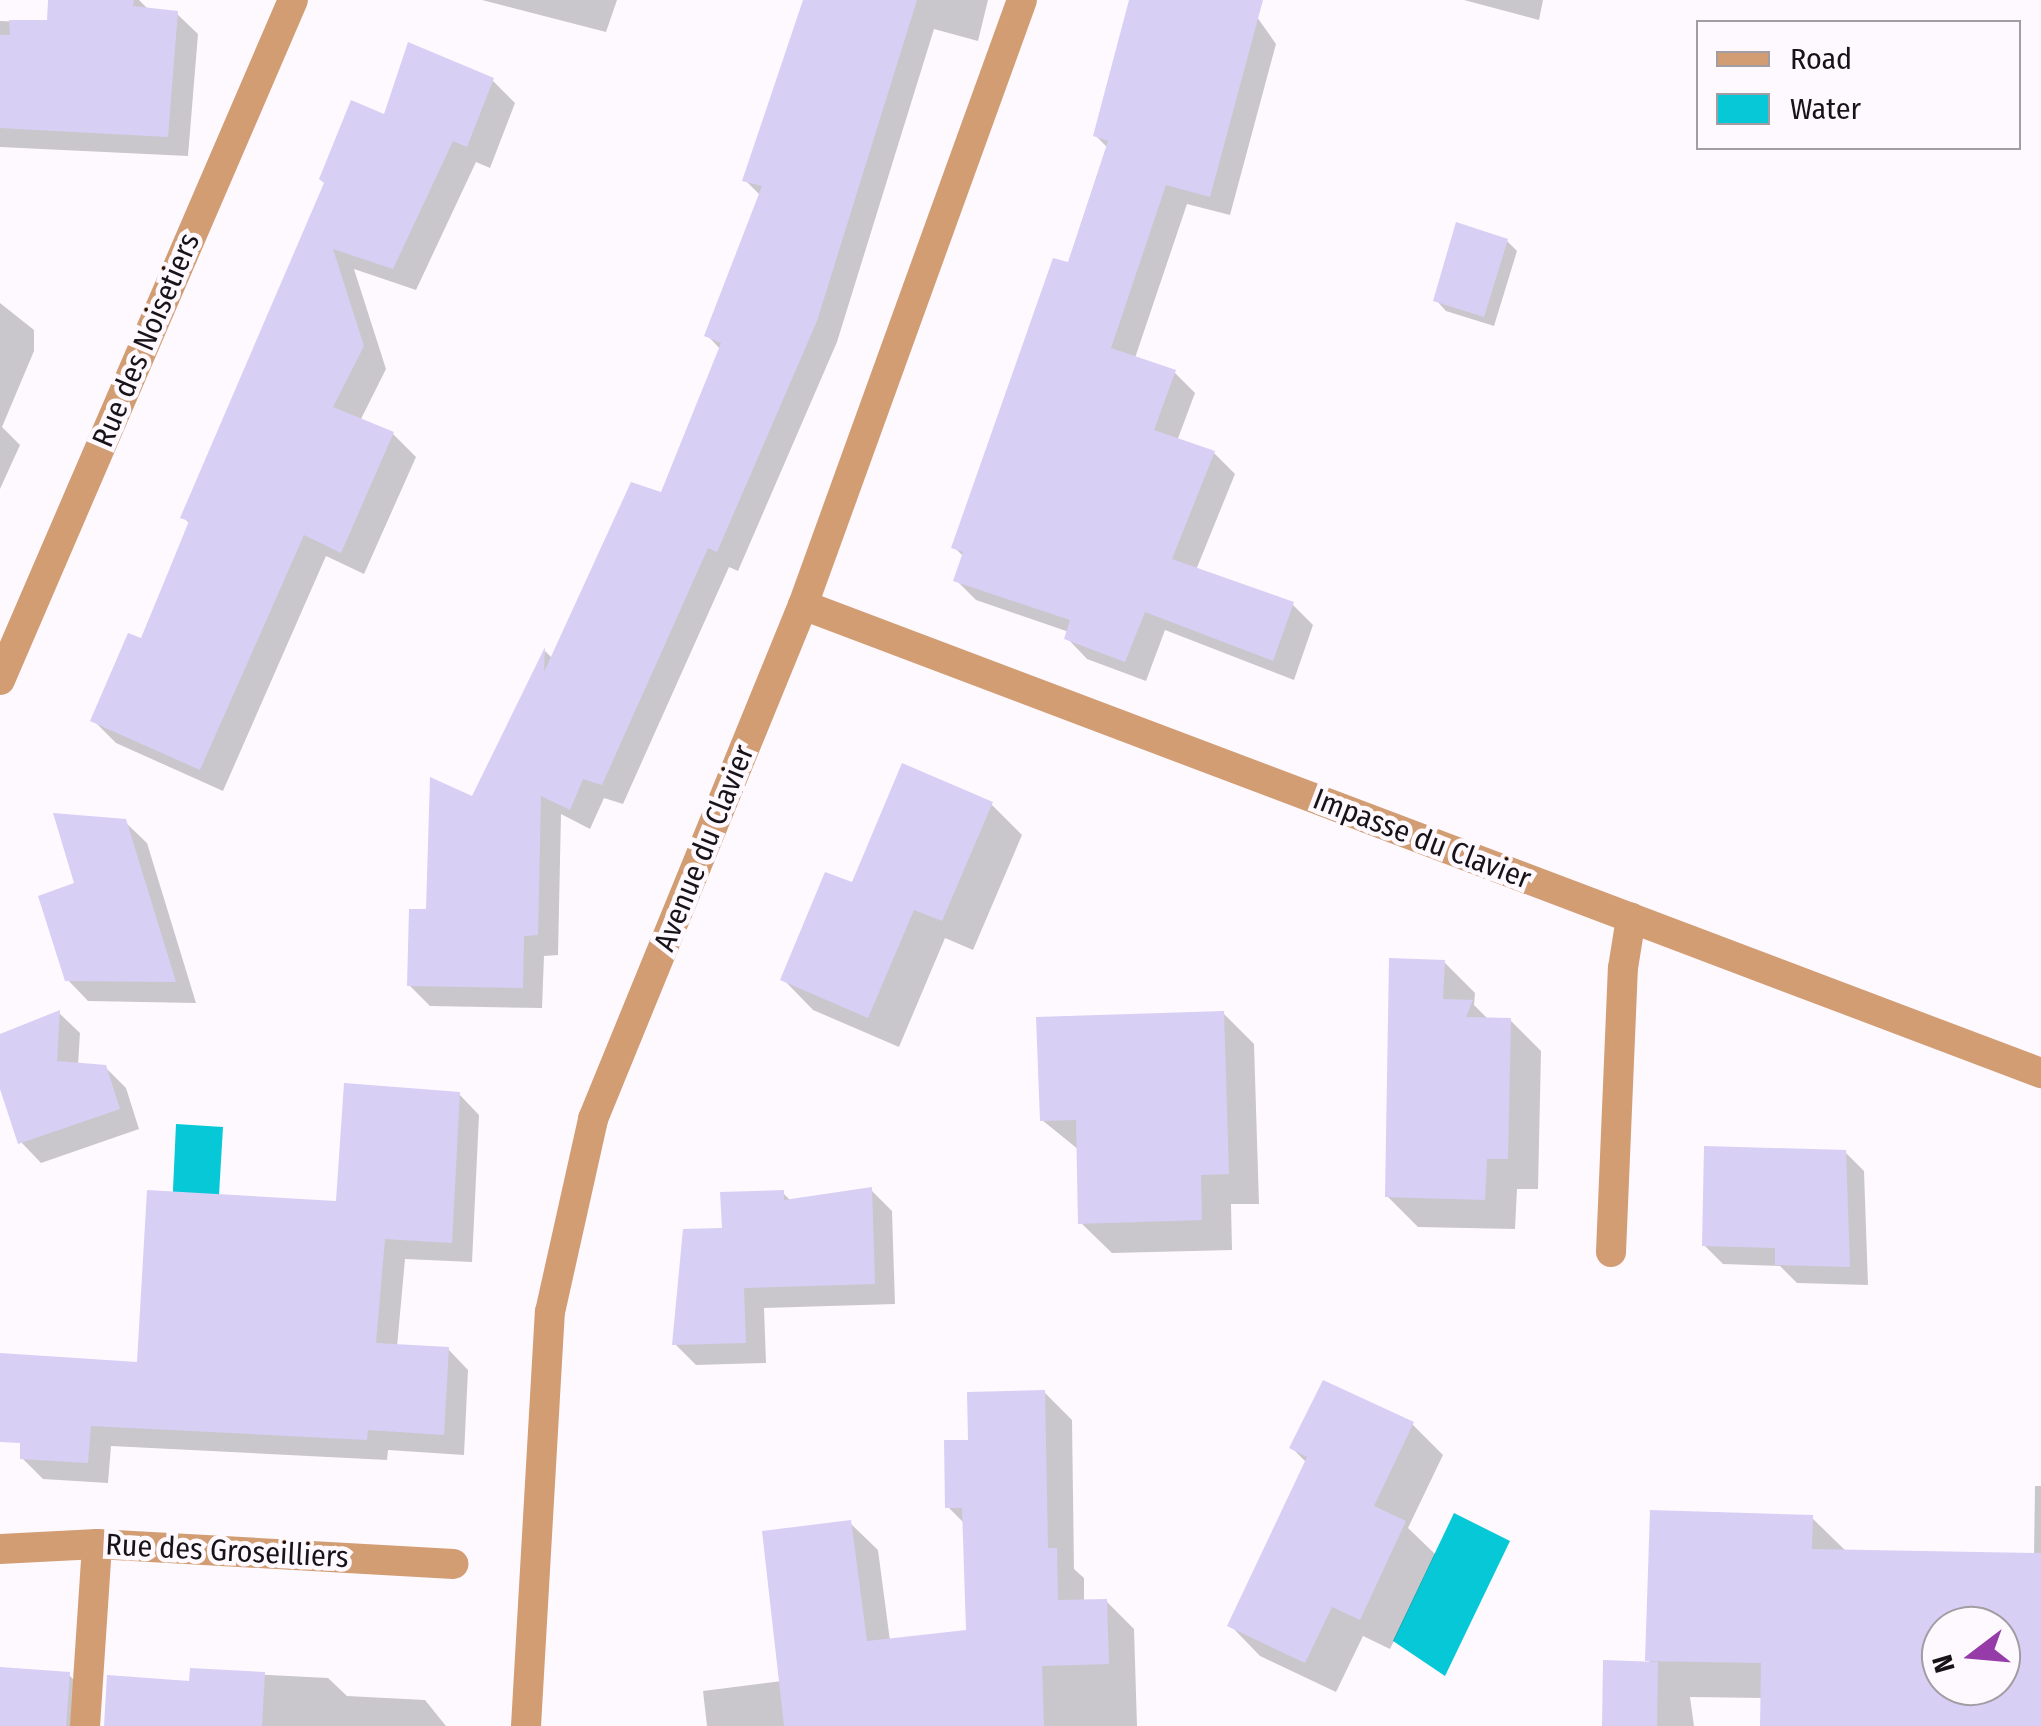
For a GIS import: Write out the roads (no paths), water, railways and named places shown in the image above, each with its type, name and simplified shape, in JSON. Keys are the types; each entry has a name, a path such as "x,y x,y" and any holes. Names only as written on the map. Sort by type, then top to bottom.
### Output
{"street":[{"name":"Rue des Noisetiers","path":"0,680 292,0"},
{"name":"Avenue du Clavier","path":"526,1726 550,1312 594,1120 803,606 1022,0"},
{"name":"Impasse du Clavier","path":"803,606 2041,1073"},
{"path":"1611,1252 1623,968 1631,918"},
{"path":"85,1726 97,1544"},
{"name":"Rue des Groseilliers","path":"0,1550 97,1544 453,1564"}],"water":[{"path":"176,1124 223,1127 218,1212 172,1212"},
{"path":"1454,1513 1510,1541 1445,1676 1393,1641"}]}
